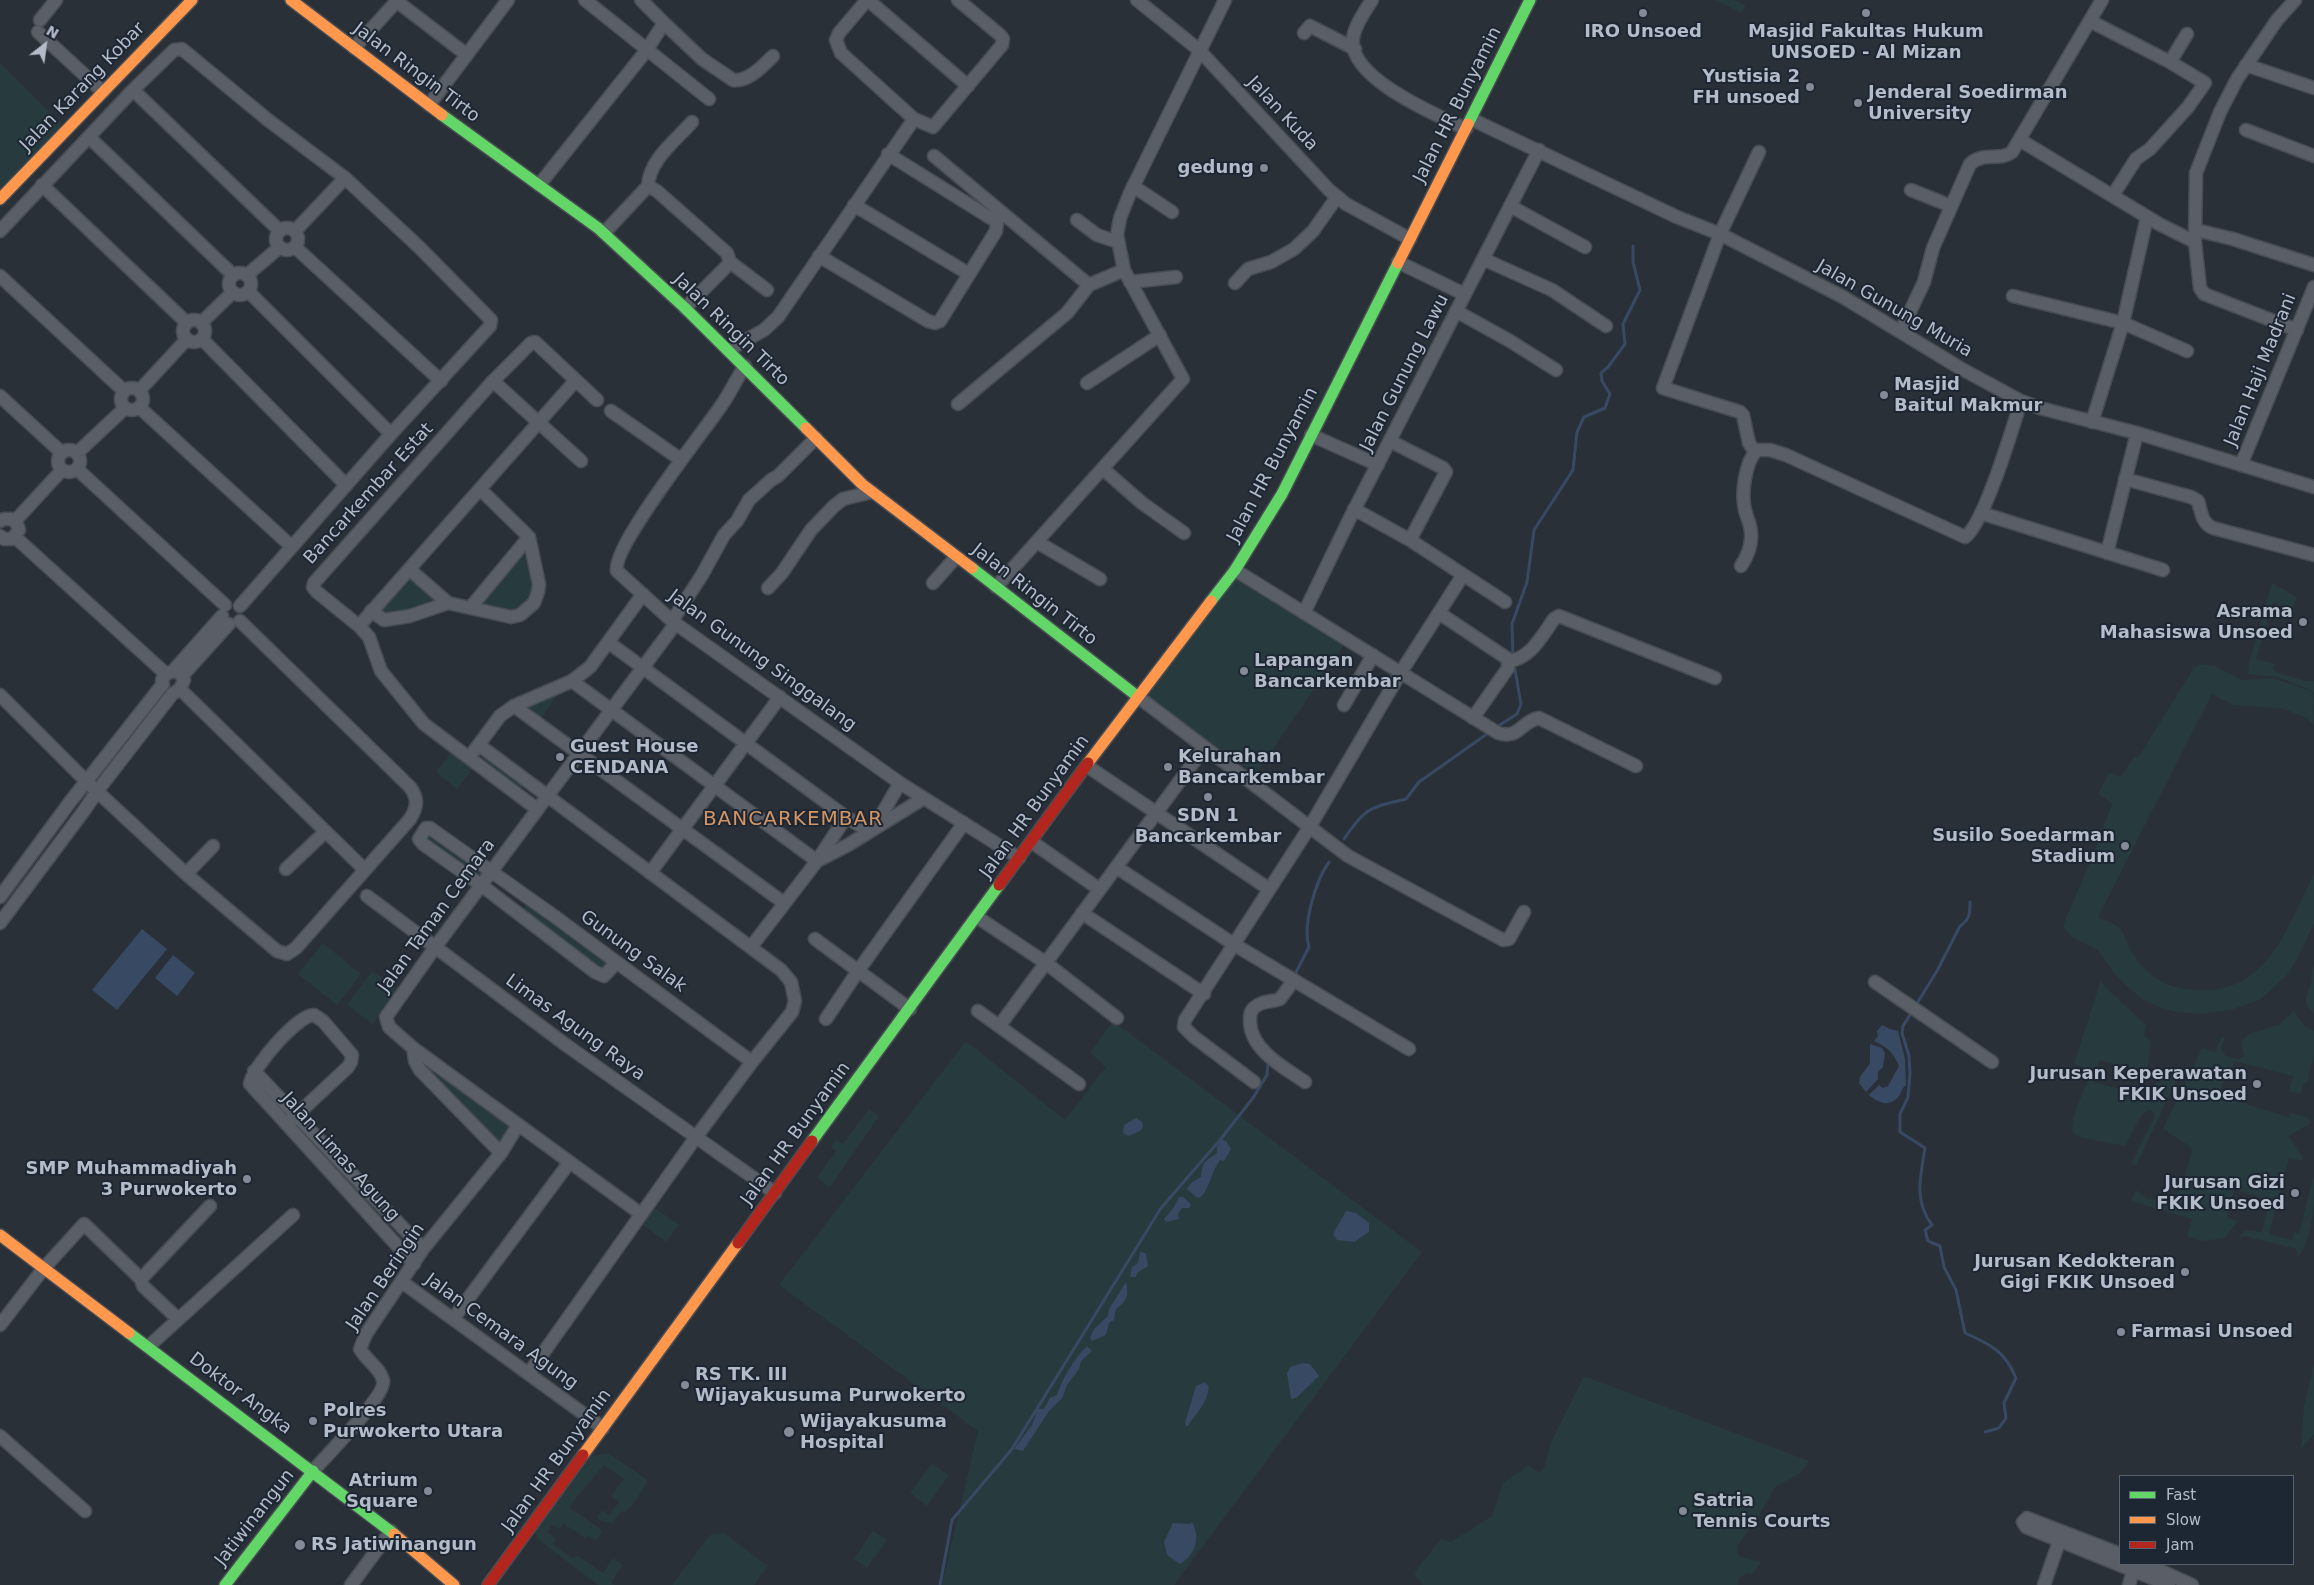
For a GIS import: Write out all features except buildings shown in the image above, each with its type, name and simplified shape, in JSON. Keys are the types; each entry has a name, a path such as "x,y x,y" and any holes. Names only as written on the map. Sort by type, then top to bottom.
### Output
{"street":[{"path":"56,0 39,26 103,92"},
{"name":"Jalan Karang Kobar","path":"0,199 192,0"},
{"name":"Jalan Ringin Tirto","path":"291,0 429,105 604,233 685,308 872,492 1137,696"},
{"path":"429,105 508,0"},
{"path":"585,0 709,99"},
{"path":"641,0 708,64 732,80 748,77 773,56"},
{"path":"958,0 1003,39 1002,44 968,86 933,127 914,119 841,52 837,45 838,32 868,0 968,86"},
{"name":"Jalan Kuda","path":"1137,0 1199,50 1337,197 1410,240"},
{"path":"996,587 1182,378 1124,270 1117,235 1120,218 1133,186 1225,0"},
{"path":"1355,49 1352,39 1361,17 1372,0"},
{"path":"1901,331 1924,282 1930,257 1970,164 1980,157 2009,155 2020,140 2102,0"},
{"path":"2294,0 2277,20 2246,65 2220,112 2196,173 2195,236 2200,288 2204,294 2298,330"},
{"name":"Jalan HR Bunyamin","path":"488,1585 1137,696 1235,570 1282,494 1469,124 1526,1"},
{"path":"354,48 396,2 467,55"},
{"path":"2090,21 2204,81 2204,86 2150,149 2136,158 2113,195"},
{"path":"540,185 646,50 664,23"},
{"path":"1304,33 1310,26 1355,49"},
{"path":"2170,62 2187,34"},
{"path":"0,231 90,138 133,90 174,50 182,49 268,120 345,178 420,248 492,322 291,546 240,606 233,603 229,617 70,802 0,898 13,908"},
{"name":"Jalan Gunung Muria","path":"1355,49 1370,75 1389,89 1469,124 1539,150 1677,217 1720,234 1844,297 1960,368 2021,401 2137,433 2314,487"},
{"path":"2246,65 2314,88"},
{"path":"133,90 280,231"},
{"path":"728,350 772,325 888,154 914,119"},
{"path":"604,233 648,186 651,171 662,154 692,122"},
{"path":"2246,130 2314,156"},
{"path":"90,138 232,276"},
{"path":"2020,140 2147,217 2195,236 2233,239 2314,265"},
{"name":"Jalan Gunung Lawu","path":"1304,613 1354,508 1378,465 1539,150"},
{"path":"1755,452 1749,443 1744,415 1740,412 1663,388 1720,234 1759,152"},
{"path":"819,256 928,321 935,323 940,321 996,231 997,222 888,154"},
{"path":"934,156 1088,285"},
{"path":"295,231 345,178"},
{"path":"42,186 187,323"},
{"path":"648,186 657,191 727,253 730,262 767,290"},
{"path":"1133,186 1172,212"},
{"path":"1911,190 1951,206"},
{"path":"1235,283 1248,269 1271,262 1294,249 1313,231 1337,197"},
{"path":"854,205 969,274"},
{"path":"1510,206 1585,247"},
{"path":"2092,422 2123,322 2147,217"},
{"path":"1077,220 1097,235 1118,242"},
{"path":"288,228 295,231 298,240 295,247 287,250 280,248 276,238 280,231 288,228"},
{"path":"295,247 441,381"},
{"path":"247,276 280,248"},
{"path":"1483,259 1557,293 1606,326"},
{"path":"685,308 730,262"},
{"path":"1398,262 1464,294"},
{"path":"958,404 1067,313 1088,285 1124,270"},
{"path":"240,273 247,276 251,285 248,291 240,294 233,292 229,285 232,276 240,273"},
{"path":"0,276 124,391"},
{"path":"1130,282 1176,277"},
{"path":"248,291 391,434"},
{"path":"201,323 233,292"},
{"name":"Jalan Haji Madrani","path":"2241,465 2313,295"},
{"path":"2013,296 2123,322 2187,351"},
{"path":"1456,311 1510,341 1556,370"},
{"path":"194,320 201,323 205,333 202,339 194,342 187,340 183,330 187,323 194,320"},
{"path":"1087,383 1160,335"},
{"path":"202,339 346,485"},
{"path":"139,392 187,340"},
{"name":"Bancarkembar Estat","path":"537,809 468,759 424,724 387,680 377,663 369,637 359,626 313,587 314,583 493,381 531,343 535,342 597,400"},
{"name":"Jalan Gunung Singgalang","path":"745,366 723,403 695,442 680,459 636,528 616,566 619,574 674,622 900,783 1019,858"},
{"path":"359,626 481,490 576,380"},
{"path":"493,381 538,424 581,461"},
{"path":"132,388 139,392 143,401 139,407 132,410 125,408 121,401 124,391 132,388"},
{"path":"0,396 62,453"},
{"path":"1755,452 1770,450 1786,455 1963,537 1972,531 1981,513 2021,401"},
{"path":"139,407 291,546"},
{"path":"77,453 125,408"},
{"path":"611,411 680,459"},
{"path":"2107,554 2137,433"},
{"path":"1311,435 1378,465"},
{"name":"Jalan Taman Cemara","path":"641,1214 413,1048 389,1027 386,1017 436,946 643,668 674,622 724,535 737,521 749,500 770,480 778,476 816,438"},
{"path":"1390,441 1443,468 1446,472 1410,540"},
{"path":"70,450 77,453 80,462 77,469 69,472 62,470 59,460 62,453 70,450"},
{"path":"1741,566 1751,540 1743,488 1750,460 1755,452"},
{"path":"0,696 87,782 98,790 186,874 277,950 286,954 296,948 410,819 417,803 416,796 410,786 229,617 77,469"},
{"path":"1103,469 1142,503 1184,533"},
{"path":"15,521 62,470"},
{"path":"2125,479 2190,497 2198,501 2208,526 2314,555"},
{"path":"409,569 448,603 512,617 520,615 529,609 538,592 539,584 528,537 481,490"},
{"path":"768,588 783,572 793,554 811,530 834,506 843,499 872,492"},
{"path":"1354,508 1410,540 1505,602"},
{"path":"1981,513 2163,570"},
{"path":"0,521 8,518 15,521 19,527 16,537"},
{"path":"0,537 8,540 16,537"},
{"path":"16,537 173,681 365,870"},
{"path":"470,608 528,537"},
{"path":"1037,542 1100,579"},
{"path":"932,583 956,557"},
{"path":"1235,570 1498,733 1506,736 1512,735 1533,719 1546,721 1636,766"},
{"path":"1254,1082 1184,1027 1185,1020 1204,994 1269,889 1310,828 1401,672 1463,575"},
{"path":"468,759 500,716 514,706 572,681 590,667 643,594"},
{"path":"371,611 384,620 395,619 448,603"},
{"path":"1439,612 1512,661"},
{"path":"1473,718 1512,661 1526,655 1554,619 1559,616 1715,678"},
{"path":"608,642 846,817 872,829"},
{"path":"1344,705 1374,655"},
{"path":"0,923 83,812 173,681"},
{"path":"572,681 817,861"},
{"path":"1137,696 1348,856 1503,940 1508,940 1524,912"},
{"path":"650,873 780,697"},
{"path":"514,706 784,903"},
{"path":"479,745 546,798 751,947 787,976 791,982 795,1001 792,1012 696,1137 529,1373"},
{"path":"1000,1026 1204,748"},
{"path":"1087,766 1269,889"},
{"path":"872,829 900,783"},
{"path":"817,861 924,798"},
{"path":"70,802 83,812"},
{"path":"751,947 817,861 846,817"},
{"path":"826,1019 964,823"},
{"name":"Gunung Salak","path":"481,885 423,844 419,839 422,831 430,828 752,1062"},
{"path":"286,869 325,832"},
{"path":"1032,842 1100,889"},
{"path":"186,874 213,846"},
{"path":"24,866 37,873"},
{"path":"1116,866 1235,945 1409,1049"},
{"path":"481,885 601,976 607,974 616,963"},
{"name":"Limas Agung Raya","path":"367,896 566,1045 775,1193"},
{"path":"1082,913 1204,994"},
{"path":"977,917 1046,963 1117,1018"},
{"path":"815,939 910,1009"},
{"path":"1294,980 1280,999 1254,1007 1250,1012 1250,1023 1252,1033 1267,1053 1305,1082"},
{"path":"1875,982 1992,1062"},
{"path":"978,1011 1079,1084"},
{"name":"Jalan Limas Agung","path":"297,1114 348,1067 352,1058 352,1055 323,1022 314,1015 302,1018 263,1058 254,1070 249,1082 250,1085 414,1264"},
{"path":"413,1048 415,1061 420,1070 501,1153"},
{"name":"Jalan Limas Agung","path":"254,1070 423,1249"},
{"path":"286,1124 297,1114"},
{"name":"Jalan Beringin","path":"313,1471 382,1391 384,1385 381,1375 363,1354 361,1343 423,1249 501,1153 518,1125"},
{"path":"453,1319 569,1162"},
{"path":"332,1175 343,1165"},
{"path":"142,1279 210,1206"},
{"path":"149,1346 293,1215"},
{"path":"380,1228 392,1218"},
{"path":"0,1325 44,1268 84,1224 142,1279 143,1286 178,1319"},
{"name":"Doktor Angka","path":"0,1235 313,1471 390,1531 454,1585"},
{"name":"Jalan Cemara Agung","path":"402,1282 603,1428"},
{"path":"0,1436 85,1512"},
{"name":"Jatiwinangun","path":"225,1585 313,1471"},
{"path":"351,1585 390,1531"},
{"path":"2044,1585 2061,1536 2119,1560"},
{"path":"2087,1546 2119,1554"},
{"path":"2148,1565 2192,1585"},
{"path":"2129,1585 2134,1566 2169,1585"}],"green space":[{"path":"1716,0 1735,0 1746,6 1741,13"},
{"path":"0,63 65,127 0,194"},
{"path":"522,551 535,582 531,602 514,613 477,605"},
{"name":"Lapangan Bancarkembar","path":"1232,568 1344,645 1256,774 1144,698"},
{"path":"409,574 440,600 389,616 377,610"},
{"path":"2272,583 2297,597 2292,613 2273,602 2256,659 2275,664 2273,670 2276,672 2306,681 2314,681 2314,692 2278,677 2248,674 2249,663"},
{"path":"2201,664 2215,666 2242,680 2268,678 2313,692 2314,724 2306,718 2284,709 2234,705 2212,694 2098,917 2119,928 2124,934 2134,956 2153,976 2171,986 2197,990 2227,987 2245,979 2261,966 2274,951 2285,933 2314,874 2314,924 2287,975 2261,999 2231,1010 2199,1014 2171,1011 2142,999 2117,977 2098,950 2071,937 2063,926 2100,838 2112,803 2098,794 2109,773 2121,777 2135,756 2138,758 2194,668"},
{"path":"559,692 540,721 519,706"},
{"path":"453,751 474,767 457,789 436,772"},
{"path":"483,755 524,785 518,792 478,762"},
{"path":"431,831 486,872 480,882 424,841"},
{"path":"528,902 611,962 601,974 520,912"},
{"path":"323,943 361,974 337,1005 298,974"},
{"path":"2314,966 2314,1013 2307,1006 2306,999"},
{"path":"372,971 398,989 373,1024 347,1005"},
{"path":"2101,980 2105,987 2146,1025 2144,1036 2151,1041 2147,1073 2100,1060 2094,1082 2149,1098 2153,1086 2169,1074 2178,1077 2136,1166 2131,1164 2155,1116 2153,1112 2149,1110 2142,1114 2125,1146 2083,1138 2073,1133 2072,1129 2077,1105 2091,1071 2074,1064"},
{"path":"2294,1011 2304,1025 2314,1031 2314,1057 2308,1081 2303,1085 2301,1094 2289,1091 2293,1076 2234,1061 2231,1074 2226,1073 2219,1096 2289,1117 2290,1113 2307,1117 2311,1123 2289,1136 2303,1158 2301,1161 2289,1158 2269,1234 2292,1240 2294,1232 2299,1233 2314,1175 2310,1230 2303,1250 2297,1259 2298,1253 2296,1249 2245,1236 2237,1239 2246,1230 2262,1232 2270,1200 2234,1189 2227,1218 2238,1221 2225,1238 2204,1241 2187,1237 2192,1219 2131,1201 2136,1190 2148,1199 2171,1200 2180,1190 2192,1152 2191,1147 2163,1129 2202,1048 2215,1052 2221,1038 2225,1036 2221,1049 2226,1056 2239,1059 2244,1056 2241,1041 2249,1034 2278,1025"},
{"path":"1113,1021 1422,1252 1174,1585 942,1585 978,1431 779,1285 966,1041 1065,1120 1106,1067 1090,1053"},
{"path":"418,1055 513,1127 501,1148 420,1065"},
{"path":"869,1109 879,1116 830,1187 817,1178 836,1151 831,1147 836,1139 843,1144"},
{"path":"343,1172 385,1217 380,1223 338,1176"},
{"path":"654,1207 679,1225 666,1242 643,1225"},
{"path":"2314,1363 2314,1434 2301,1449 2304,1406"},
{"path":"1584,1376 1809,1461 1801,1473 1775,1487 1763,1509 1738,1545 1737,1552 1741,1557 1761,1562 1753,1574 1747,1573 1739,1578 1738,1585 1423,1585 1414,1573 1441,1539 1451,1542 1492,1516 1503,1483 1529,1465 1539,1473 1545,1466 1551,1442"},
{"path":"608,1453 646,1479 647,1483 631,1507 625,1512 621,1512 612,1523 601,1521 597,1518 602,1510 609,1515 619,1502 611,1496 624,1479 604,1465 575,1499 570,1508 602,1530 599,1538 595,1540 588,1536 586,1539 563,1523 559,1529 552,1525 547,1532 556,1538 553,1544 573,1558 578,1556 603,1573 613,1558 623,1565 611,1582 615,1585 598,1585 540,1541 534,1533 592,1456"},
{"path":"932,1463 949,1475 927,1506 910,1493"},
{"path":"873,1531 887,1540 867,1568 854,1559"},
{"path":"724,1533 768,1566 754,1585 672,1585 710,1535"}],"water":[{"path":"142,929 167,949 117,1010 92,990"},
{"path":"173,955 195,973 177,996 155,978"},
{"path":"1882,1025 1898,1031 1905,1059 1906,1085 1895,1100 1888,1103 1880,1102 1869,1095 1879,1085 1883,1088 1888,1086 1899,1066 1889,1050 1874,1041 1878,1036 1877,1031"},
{"path":"1870,1044 1882,1048 1885,1053 1883,1067 1878,1072 1878,1079 1866,1092 1859,1083 1860,1077 1870,1063"},
{"path":"1136,1118 1142,1122 1143,1127 1140,1131 1129,1136 1123,1133 1124,1125"},
{"path":"1221,1140 1226,1141 1231,1149 1224,1161 1220,1160 1203,1194 1200,1198 1196,1197 1187,1189 1191,1183 1201,1177 1203,1165 1217,1153 1217,1147"},
{"path":"1179,1197 1183,1197 1191,1204 1189,1208 1182,1208 1178,1214 1179,1219 1166,1222 1164,1219 1174,1207"},
{"path":"1346,1211 1356,1213 1369,1223 1369,1232 1354,1242 1337,1240 1333,1234"},
{"path":"1140,1252 1146,1253 1148,1266 1137,1273 1136,1277 1130,1277 1132,1267 1138,1263"},
{"path":"1126,1282 1126,1297 1123,1304 1116,1309 1114,1320 1109,1323 1106,1335 1092,1341 1090,1338 1094,1329 1108,1316 1109,1309"},
{"path":"1087,1346 1092,1351 1081,1361 1079,1369 1067,1385 1062,1398 1049,1411 1023,1451 1014,1449 1032,1425 1038,1409 1044,1409 1050,1398 1057,1395 1069,1369"},
{"path":"1303,1363 1310,1364 1319,1376 1296,1398 1291,1399 1287,1373 1290,1367"},
{"path":"1205,1382 1209,1387 1206,1398 1187,1427 1185,1423 1196,1386"},
{"path":"1192,1522 1196,1534 1195,1546 1189,1556 1180,1564 1167,1555 1164,1542 1173,1523 1190,1524"}],"waterway":[{"path":"1513,658 1512,624 1527,582 1534,530 1573,470 1577,432 1584,417 1605,408 1610,394 1602,381 1601,373 1608,367 1625,344 1623,324 1640,290 1633,262 1633,246"},
{"path":"1498,726 1517,714 1521,704 1514,664"},
{"path":"1344,839 1369,810 1406,799 1419,782 1487,734"},
{"path":"1294,976 1309,947 1307,938 1309,915 1319,880 1329,862"},
{"path":"1916,1005 1937,971 1960,926 1968,918 1970,902"},
{"path":"1913,1010 1903,1026 1902,1033 1909,1056 1910,1073 1908,1097 1900,1114 1900,1132 1925,1148 1920,1178 1920,1197 1926,1216 1932,1225 1925,1230 1928,1241 1940,1246 1944,1267 1956,1290 1965,1333 1989,1345 2002,1355 2016,1378 2004,1403 2006,1418 1999,1428 1985,1432"},
{"path":"940,1585 952,1520 1012,1449 1161,1208 1220,1140 1253,1098 1267,1075 1268,1062"}],"traffic: fast":[{"path":"1468,124 1530,0"},
{"path":"442,115 598,228 685,308 806,428"},
{"path":"1211,601 1235,570 1282,494 1398,263"},
{"path":"972,568 1137,696"},
{"path":"812,1141 999,885"},
{"path":"129,1333 394,1534"},
{"path":"225,1585 313,1471"}],"traffic: slow":[{"path":"0,199 192,0"},
{"path":"291,0 442,115"},
{"path":"1398,263 1468,124"},
{"path":"806,428 862,484 972,568"},
{"path":"1088,763 1211,601"},
{"path":"0,1235 129,1333"},
{"path":"583,1455 738,1243"},
{"path":"394,1534 454,1585"}],"traffic: jam":[{"path":"999,885 1088,763"},
{"path":"738,1243 812,1141"},
{"path":"488,1585 583,1455"}],"place":[{"name":"IRO Unsoed","path":"1643,13"},
{"name":"Masjid Fakultas Hukum UNSOED - Al Mizan","path":"1866,13"},
{"name":"Yustisia 2 FH unsoed","path":"1810,87"},
{"name":"Jenderal Soedirman University","path":"1858,103"},
{"name":"gedung","path":"1264,168"},
{"name":"Masjid Baitul Makmur","path":"1884,395"},
{"name":"Asrama Mahasiswa Unsoed","path":"2303,622"},
{"name":"Lapangan Bancarkembar","path":"1244,671"},
{"name":"Guest House CENDANA","path":"560,757"},
{"name":"Kelurahan Bancarkembar","path":"1168,767"},
{"name":"SDN 1 Bancarkembar","path":"1208,797"},
{"name":"Susilo Soedarman Stadium","path":"2125,846"},
{"name":"Jurusan Keperawatan FKIK Unsoed","path":"2257,1084"},
{"name":"SMP Muhammadiyah 3 Purwokerto","path":"247,1179"},
{"name":"Jurusan Gizi FKIK Unsoed","path":"2295,1193"},
{"name":"Jurusan Kedokteran Gigi FKIK Unsoed","path":"2185,1272"},
{"name":"Farmasi Unsoed","path":"2121,1332"},
{"name":"RS TK. III Wijayakusuma Purwokerto","path":"685,1385"},
{"name":"Polres Purwokerto Utara","path":"313,1421"},
{"name":"Wijayakusuma Hospital","path":"789,1432"},
{"name":"Atrium Square","path":"428,1491"},
{"name":"Satria Tennis Courts","path":"1683,1511"},
{"name":"RS Jatiwinangun","path":"300,1545"}],"district":[{"name":"BANCARKEMBAR","path":"793,820"}]}
